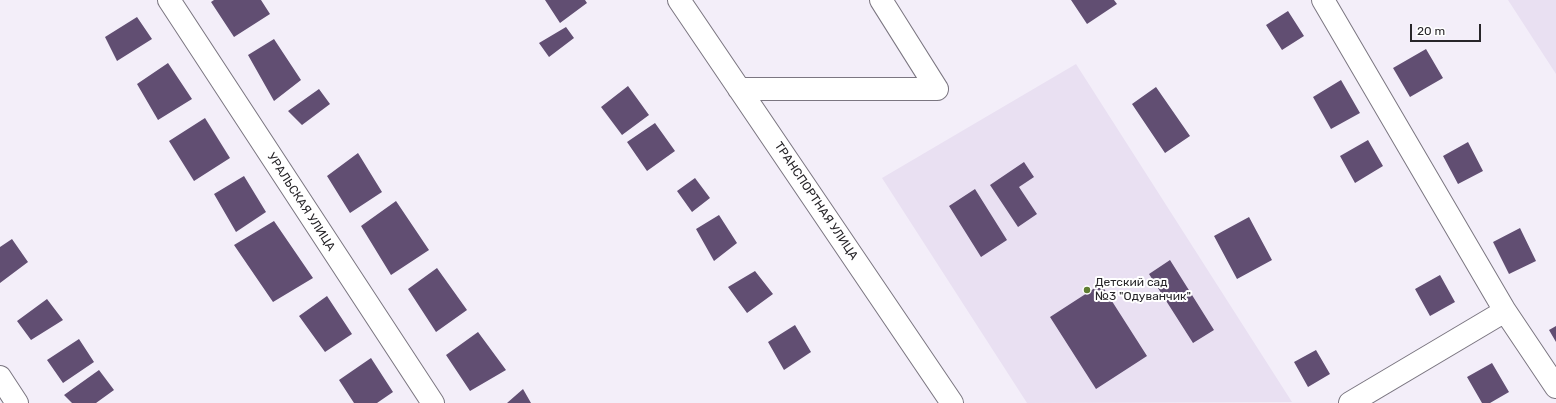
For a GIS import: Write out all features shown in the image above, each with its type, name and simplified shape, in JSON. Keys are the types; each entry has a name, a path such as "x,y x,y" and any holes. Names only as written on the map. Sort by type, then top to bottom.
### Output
{"street":[{"name":"УРАЛЬСКАЯ УЛИЦА","path":"168,0 433,403"},
{"name":"ТРАНСПОРТНАЯ УЛИЦА","path":"679,0 952,403"},
{"path":"739,89 937,89 881,0"},
{"path":"1323,0 1505,311 1556,387"},
{"path":"1350,403 1505,311"},
{"path":"0,378 17,403"}],"shaded area":[{"path":"1508,0 1556,0 1556,74"},
{"name":"Детский сад №3 \"Одуванчик\"","path":"1076,64 1292,402 1027,403 882,178"}],"building":[{"path":"214,0 261,0 270,14 234,37 211,2"},
{"path":"545,0 585,0 587,3 560,23"},
{"path":"1071,0 1114,0 1117,4 1087,24"},
{"path":"1288,11 1304,36 1282,50 1266,25"},
{"path":"137,17 152,39 117,61 105,37"},
{"path":"566,27 574,38 549,57 539,43"},
{"path":"274,39 301,80 274,101 248,55"},
{"path":"1426,49 1443,78 1410,97 1393,68"},
{"path":"168,63 192,99 158,120 137,84"},
{"path":"1341,80 1360,113 1331,129 1313,97"},
{"path":"628,86 649,115 622,135 601,107"},
{"path":"1156,87 1190,136 1165,153 1132,104"},
{"path":"319,89 330,104 302,125 288,111"},
{"path":"205,118 230,158 194,181 169,141"},
{"path":"655,123 675,151 647,171 627,142"},
{"path":"1368,140 1383,166 1355,183 1340,156"},
{"path":"1468,142 1483,171 1458,184 1443,156"},
{"path":"358,153 382,192 350,213 327,176"},
{"path":"1024,162 1034,177 1019,187 1037,214 1018,227 990,185"},
{"path":"244,176 266,212 236,232 214,194"},
{"path":"695,178 710,198 692,212 677,191"},
{"path":"975,189 1007,240 981,257 949,206"},
{"path":"396,201 429,250 391,275 361,226"},
{"path":"719,215 737,243 714,261 696,229"},
{"path":"1249,217 1272,260 1237,279 1214,236"},
{"path":"274,221 313,278 273,302 234,245"},
{"path":"1520,228 1536,261 1509,274 1493,242"},
{"path":"12,239 28,262 0,283 0,247"},
{"path":"1170,260 1214,330 1193,343 1149,274"},
{"path":"437,268 467,310 436,332 408,289"},
{"path":"755,271 773,294 747,313 728,287"},
{"path":"1440,275 1455,302 1430,316 1415,289"},
{"path":"1101,284 1147,356 1096,389 1050,317"},
{"path":"327,296 352,334 325,352 299,316"},
{"path":"47,299 63,320 31,340 17,321"},
{"path":"795,325 811,352 784,370 768,342"},
{"path":"1556,326 1556,342 1549,330"},
{"path":"478,332 506,370 470,391 446,355"},
{"path":"79,339 94,362 63,383 47,360"},
{"path":"1316,350 1330,374 1308,387 1294,362"},
{"path":"371,358 393,392 377,403 354,403 339,380"},
{"path":"1492,363 1509,392 1490,403 1482,403 1467,377"},
{"path":"99,370 114,390 96,403 72,403 64,395"},
{"path":"523,389 531,403 507,403"}],"place":[{"name":"Детский сад №3 \"Одуванчик\"","path":"1087,290"}]}
